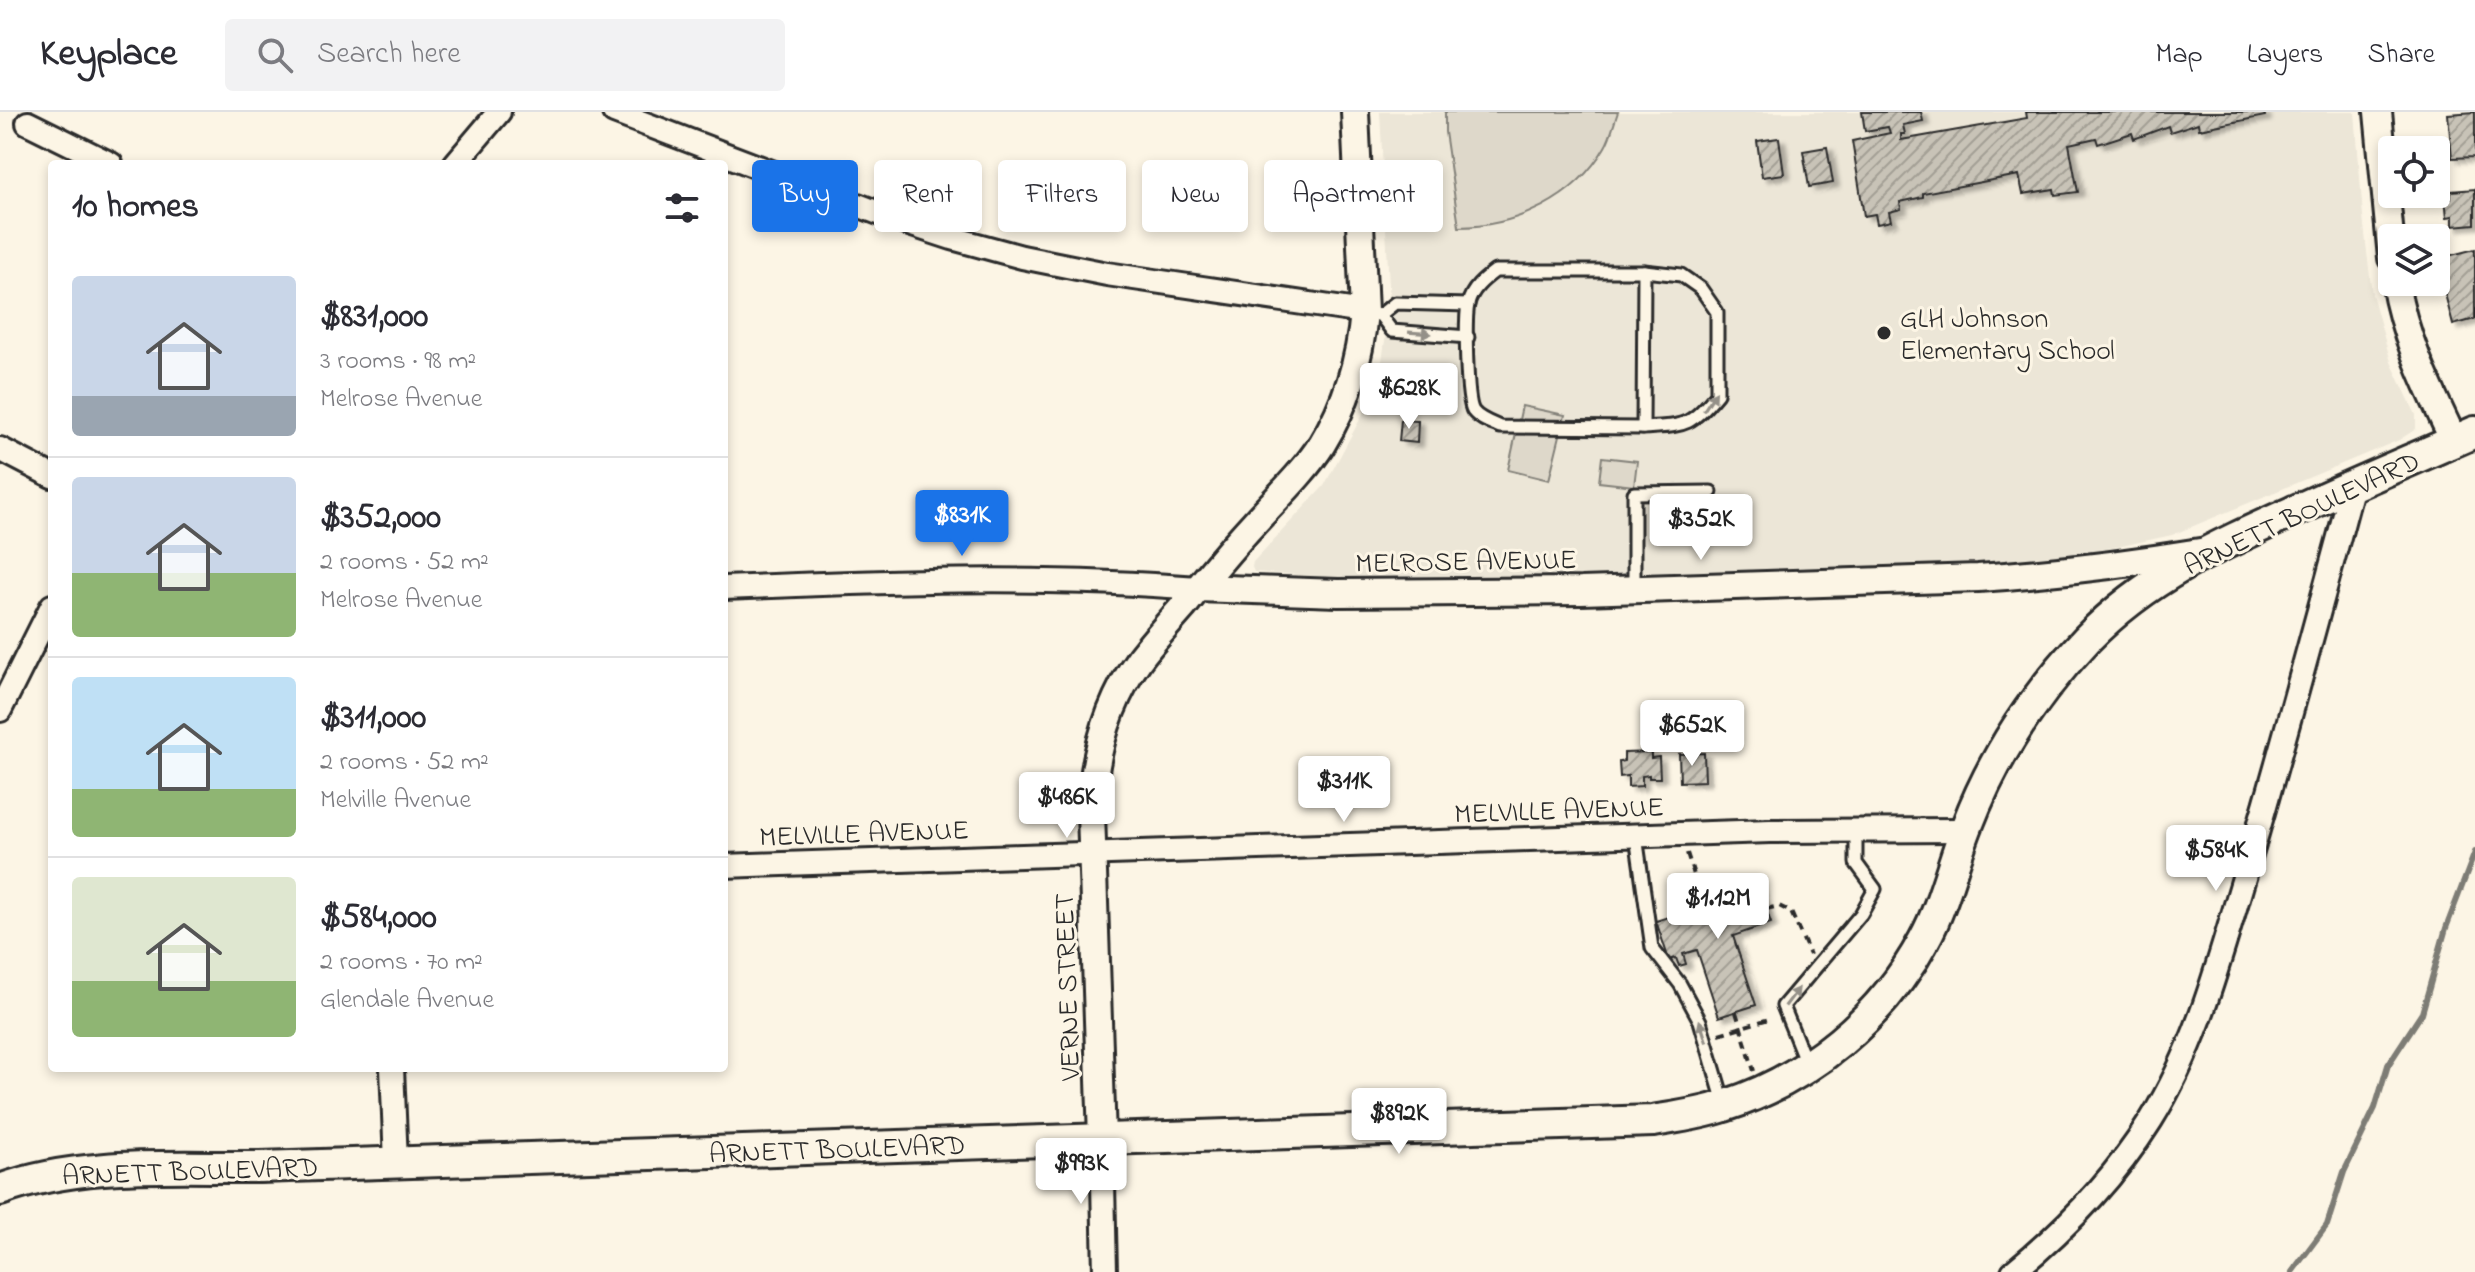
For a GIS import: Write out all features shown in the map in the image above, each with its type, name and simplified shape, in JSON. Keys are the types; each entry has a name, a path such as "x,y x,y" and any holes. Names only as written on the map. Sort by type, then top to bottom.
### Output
{"main road":[{"name":"ARNETT BOULEVARD","path":"0,1190 47,1176 89,1170 1653,1121 1725,1106 1761,1092 1807,1067 1850,1034 1879,1006 1904,974 1942,903 1965,830 1999,755 2056,673 2090,636 2160,579 2206,551 2465,436"}],"street":[{"path":"458,160 499,112"},
{"path":"614,112 897,220 1022,257 1107,274 1372,314"},
{"name":"VERNE STREET","path":"1105,1272 1092,785 1098,750 1106,722 1139,660 1320,447 1341,409 1372,314 1355,112"},
{"path":"2378,112 2389,224"},
{"path":"28,123 103,160"},
{"path":"2399,296 2409,337 2465,436"},
{"path":"0,449 48,474"},
{"path":"2013,1272 2057,1235 2095,1196 2128,1154 2152,1118 2204,1013 2272,787 2353,485"},
{"name":"MELROSE AVENUE","path":"728,588 988,580 1119,582 1338,593 1634,589 2043,574 2125,565 2206,551"},
{"path":"0,710 48,614"},
{"name":"MELVILLE AVENUE","path":"728,866 1636,836 1965,830"},
{"path":"392,1072 396,1162"}],"lane":[{"path":"1495,271 1644,271 1681,275 1701,289 1717,312 1717,394 1699,415 1682,425 1643,428 1500,427 1474,412 1468,397 1468,305 1479,283 1495,271"},
{"path":"1643,428 1644,271"},
{"path":"1468,305 1395,303 1372,314 1392,331 1468,337"},
{"path":"1634,589 1634,493 1711,492"},
{"path":"1807,1067 1783,1006 1861,914 1875,889 1856,863 1856,831"},
{"path":"1636,836 1652,948 1680,984 1700,1021 1725,1106"}],"path":[{"path":"1686,835 1687,851 1702,900"},
{"path":"1766,909 1779,906 1791,912 1815,969"},
{"path":"1736,1012 1761,1092"},
{"path":"1705,1037 1741,1029 1786,1013"}],"shaded area":[{"name":"GLH Johnson Elementary School","path":"1380,112 2355,112 2372,294 2391,362 2416,415 2416,429 2399,440 2172,535 2085,554 1997,563 1412,580 1254,572 1253,562 1324,486 1364,412 1382,361 1390,306 1386,232 1443,232 1443,160 1382,160"},
{"path":"1445,112 1618,112 1607,143 1592,165 1561,195 1523,215 1459,227 1445,132"},
{"path":"1522,406 1565,415 1549,480 1508,470"},
{"path":"1602,457 1637,461 1634,486 1599,482"}],"building":[{"path":"1862,112 1921,112 1923,121 1903,125 1905,134 1901,134 1901,140 2027,118 2026,112 2264,112 2265,116 2199,129 2198,123 2170,132 2168,126 2134,139 2132,133 2098,144 2096,138 2069,144 2078,192 2055,195 2054,189 2023,194 2019,175 1923,193 1923,197 1900,202 1901,209 1889,212 1891,221 1877,224 1875,214 1864,216 1852,141 1890,133 1888,127 1865,131"},
{"path":"2475,112 2475,157 2452,158 2448,114"},
{"path":"1779,138 1784,174 1762,177 1757,141"},
{"path":"1827,147 1833,183 1809,187 1803,151"},
{"path":"2475,189 2475,224 2453,226 2453,216 2447,217 2446,208 2450,208 2451,191"},
{"path":"2475,249 2475,319 2453,325 2446,296 2450,296 2450,255"},
{"path":"1401,420 1418,421 1417,443 1399,441"},
{"path":"1651,752 1651,758 1659,757 1660,778 1642,776 1642,786 1628,787 1628,776 1620,777 1619,762 1624,761 1624,753"},
{"path":"1704,753 1705,781 1680,782 1679,754"},
{"path":"1743,882 1745,888 1757,884 1771,923 1733,936 1756,1005 1719,1017 1697,950 1683,954 1686,964 1679,966 1676,958 1669,960 1656,921 1675,915 1673,910 1714,896 1713,892"}],"waterway":[{"path":"2292,1272 2327,1225 2344,1172 2375,1108 2388,1065 2422,1013 2446,928 2475,852"}],"place":[{"name":"GLH Johnson Elementary School","path":"1884,333"}]}
